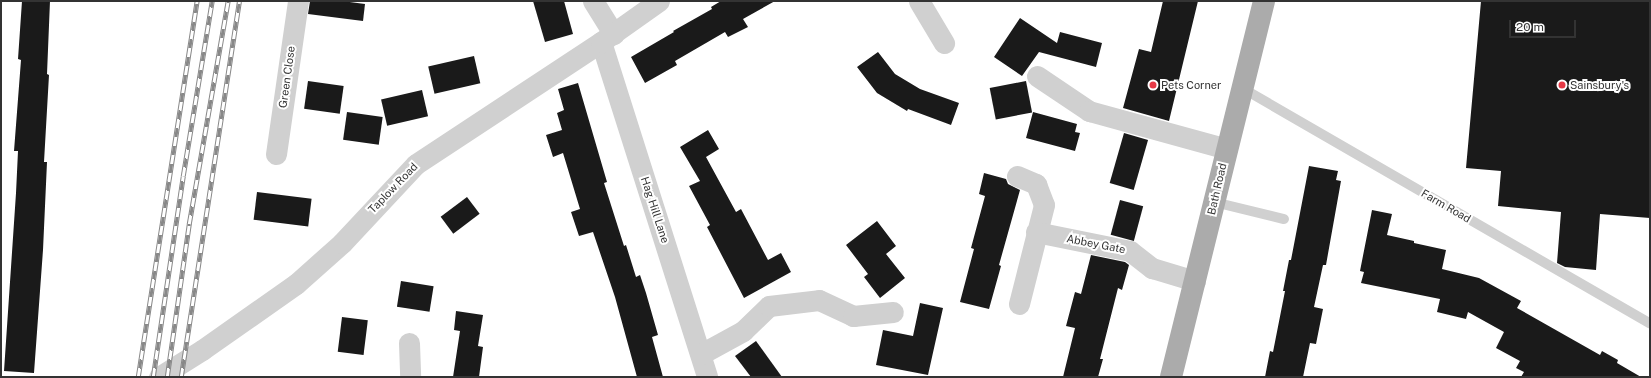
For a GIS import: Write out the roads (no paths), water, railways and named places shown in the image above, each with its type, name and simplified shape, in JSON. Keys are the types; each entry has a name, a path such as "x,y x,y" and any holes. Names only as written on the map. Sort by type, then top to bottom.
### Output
{"main road":[{"name":"Bath Road","path":"1172,377 1264,1"}],"street":[{"name":"Green Close","path":"276,154 298,1"},
{"name":"Hag Hill Lane","path":"593,1 608,38 706,377"},
{"name":"Taplow Road","path":"159,377 202,350 296,284 342,243 416,164 608,38 659,1"},
{"path":"919,1 944,44"},
{"path":"1037,76 1089,111 1227,149"},
{"path":"1017,176 1036,184 1044,205 1019,304"},
{"name":"Abbey Gate","path":"1036,232 1130,250 1152,268 1195,281"},
{"path":"700,354 743,331 769,306 819,300 853,316 893,312"},
{"path":"408,343 410,377"}],"lane":[{"name":"Farm Road","path":"1242,88 1650,324"},
{"path":"1214,202 1284,219"}],"railway":[{"path":"138,377 197,1"},
{"path":"153,377 183,176 212,1"},
{"path":"167,377 189,224 228,1"},
{"path":"181,377 239,1"}],"place":[{"name":"Pets Corner","path":"1153,85"},
{"name":"Sainsbury's","path":"1562,85"}]}
